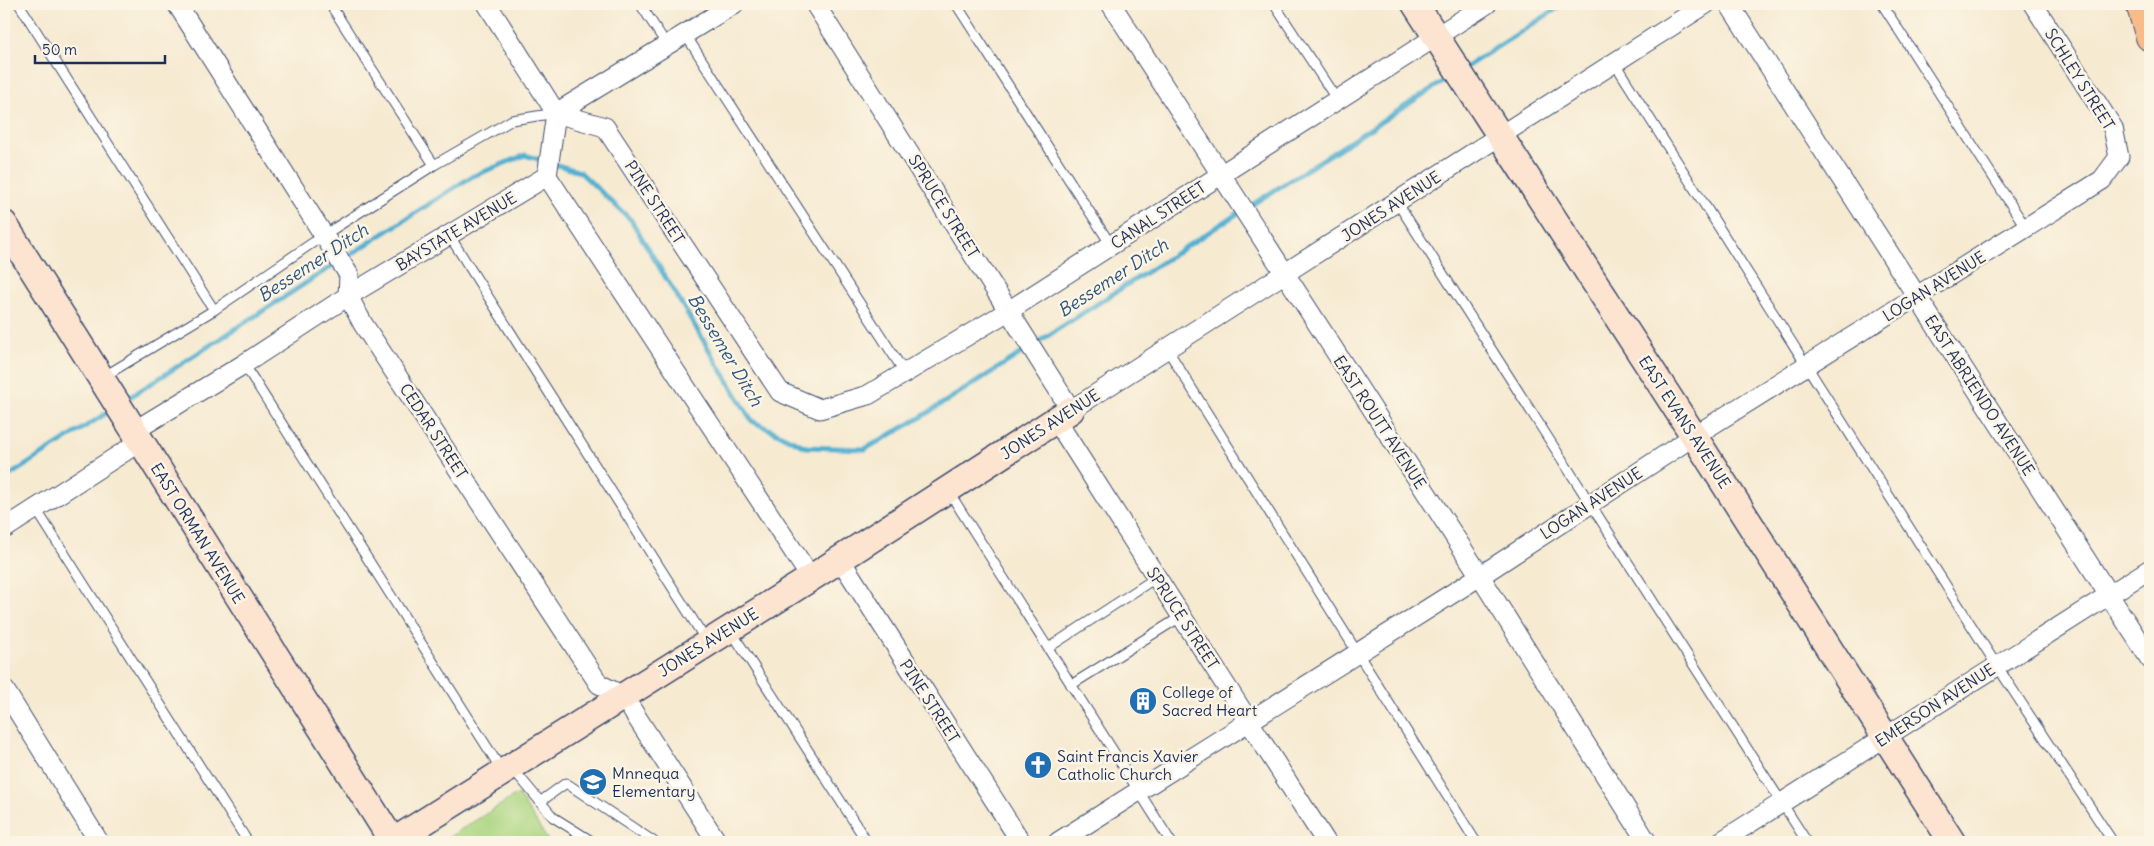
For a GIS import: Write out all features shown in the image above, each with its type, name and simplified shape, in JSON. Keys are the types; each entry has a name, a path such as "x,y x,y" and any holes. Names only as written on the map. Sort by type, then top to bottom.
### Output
{"highway":[{"path":"2140,4 2150,37"}],"street":[{"path":"177,4 349,275 348,296"},
{"path":"487,4 556,113 547,176 811,578"},
{"path":"556,113 734,4"},
{"name":"SPRUCE STREET","path":"815,4 1010,310 1036,353 1064,415 1157,578 1326,842"},
{"name":"EAST ROUTT AVENUE","path":"1111,4 1236,197 1284,275 1480,576 1647,842"},
{"name":"EAST EVANS AVENUE","path":"1415,4 1694,436 1952,842"},
{"name":"CANAL STREET","path":"820,409 868,395 1010,310 1487,4"},
{"name":"JONES AVENUE","path":"392,842 811,578 1706,4"},
{"name":"EAST ABRIENDO AVENUE","path":"1729,4 2150,659"},
{"name":"SCHLEY STREET","path":"2033,4 2113,128 2118,158"},
{"name":"PINE STREET","path":"556,113 605,127 780,392 820,409"},
{"name":"LOGAN AVENUE","path":"1058,842 1480,576 1694,436 2102,180 2118,158"},
{"name":"BAYSTATE AVENUE","path":"4,529 36,509 132,428 244,364 348,296 547,176"},
{"name":"EAST ORMAN AVENUE","path":"4,224 392,842"},
{"name":"CEDAR STREET","path":"348,296 369,332 598,684 623,696"},
{"name":"PINE STREET","path":"840,559 1021,842"},
{"name":"EMERSON AVENUE","path":"1720,842 2150,569"},
{"path":"4,689 99,842"},
{"path":"623,696 717,842"}],"lane":[{"path":"19,4 214,310"},
{"path":"330,4 434,165"},
{"path":"640,4 667,45"},
{"path":"956,4 1111,245"},
{"path":"1274,4 1337,100"},
{"path":"1882,4 2026,228"},
{"path":"686,34 905,373"},
{"path":"1614,62 1806,366 2113,842"},
{"path":"100,378 214,310 327,239 434,165 512,120 556,113"},
{"path":"1397,202 1807,842"},
{"path":"449,235 707,642"},
{"path":"1167,349 1476,842"},
{"path":"244,364 507,770 553,817 593,842"},
{"path":"948,490 1171,842"},
{"path":"36,509 248,842"},
{"path":"1048,648 1157,578"},
{"path":"1071,685 1182,616"},
{"path":"730,628 867,842"},
{"path":"540,802 566,783 653,841"}],"green space":[{"path":"518,794 549,842 448,842 451,841 449,837"}],"waterway":[{"name":"Bessemer Ditch","path":"1466,67 1564,4"},
{"name":"Bessemer Ditch","path":"1247,208 1452,76"},
{"name":"Bessemer Ditch","path":"344,259 471,177 525,155 580,172 631,220 752,421 806,447 865,449 918,419 1028,349"},
{"name":"Bessemer Ditch","path":"1035,344 1240,212"},
{"name":"Bessemer Ditch","path":"124,401 337,263"},
{"name":"Bessemer Ditch","path":"4,479 113,409"}],"place":[{"name":"College of Sacred Heart","path":"1143,701"},
{"name":"Saint Francis Xavier Catholic Church","path":"1038,765"},
{"name":"Mnnequa Elementary","path":"593,782"}]}
